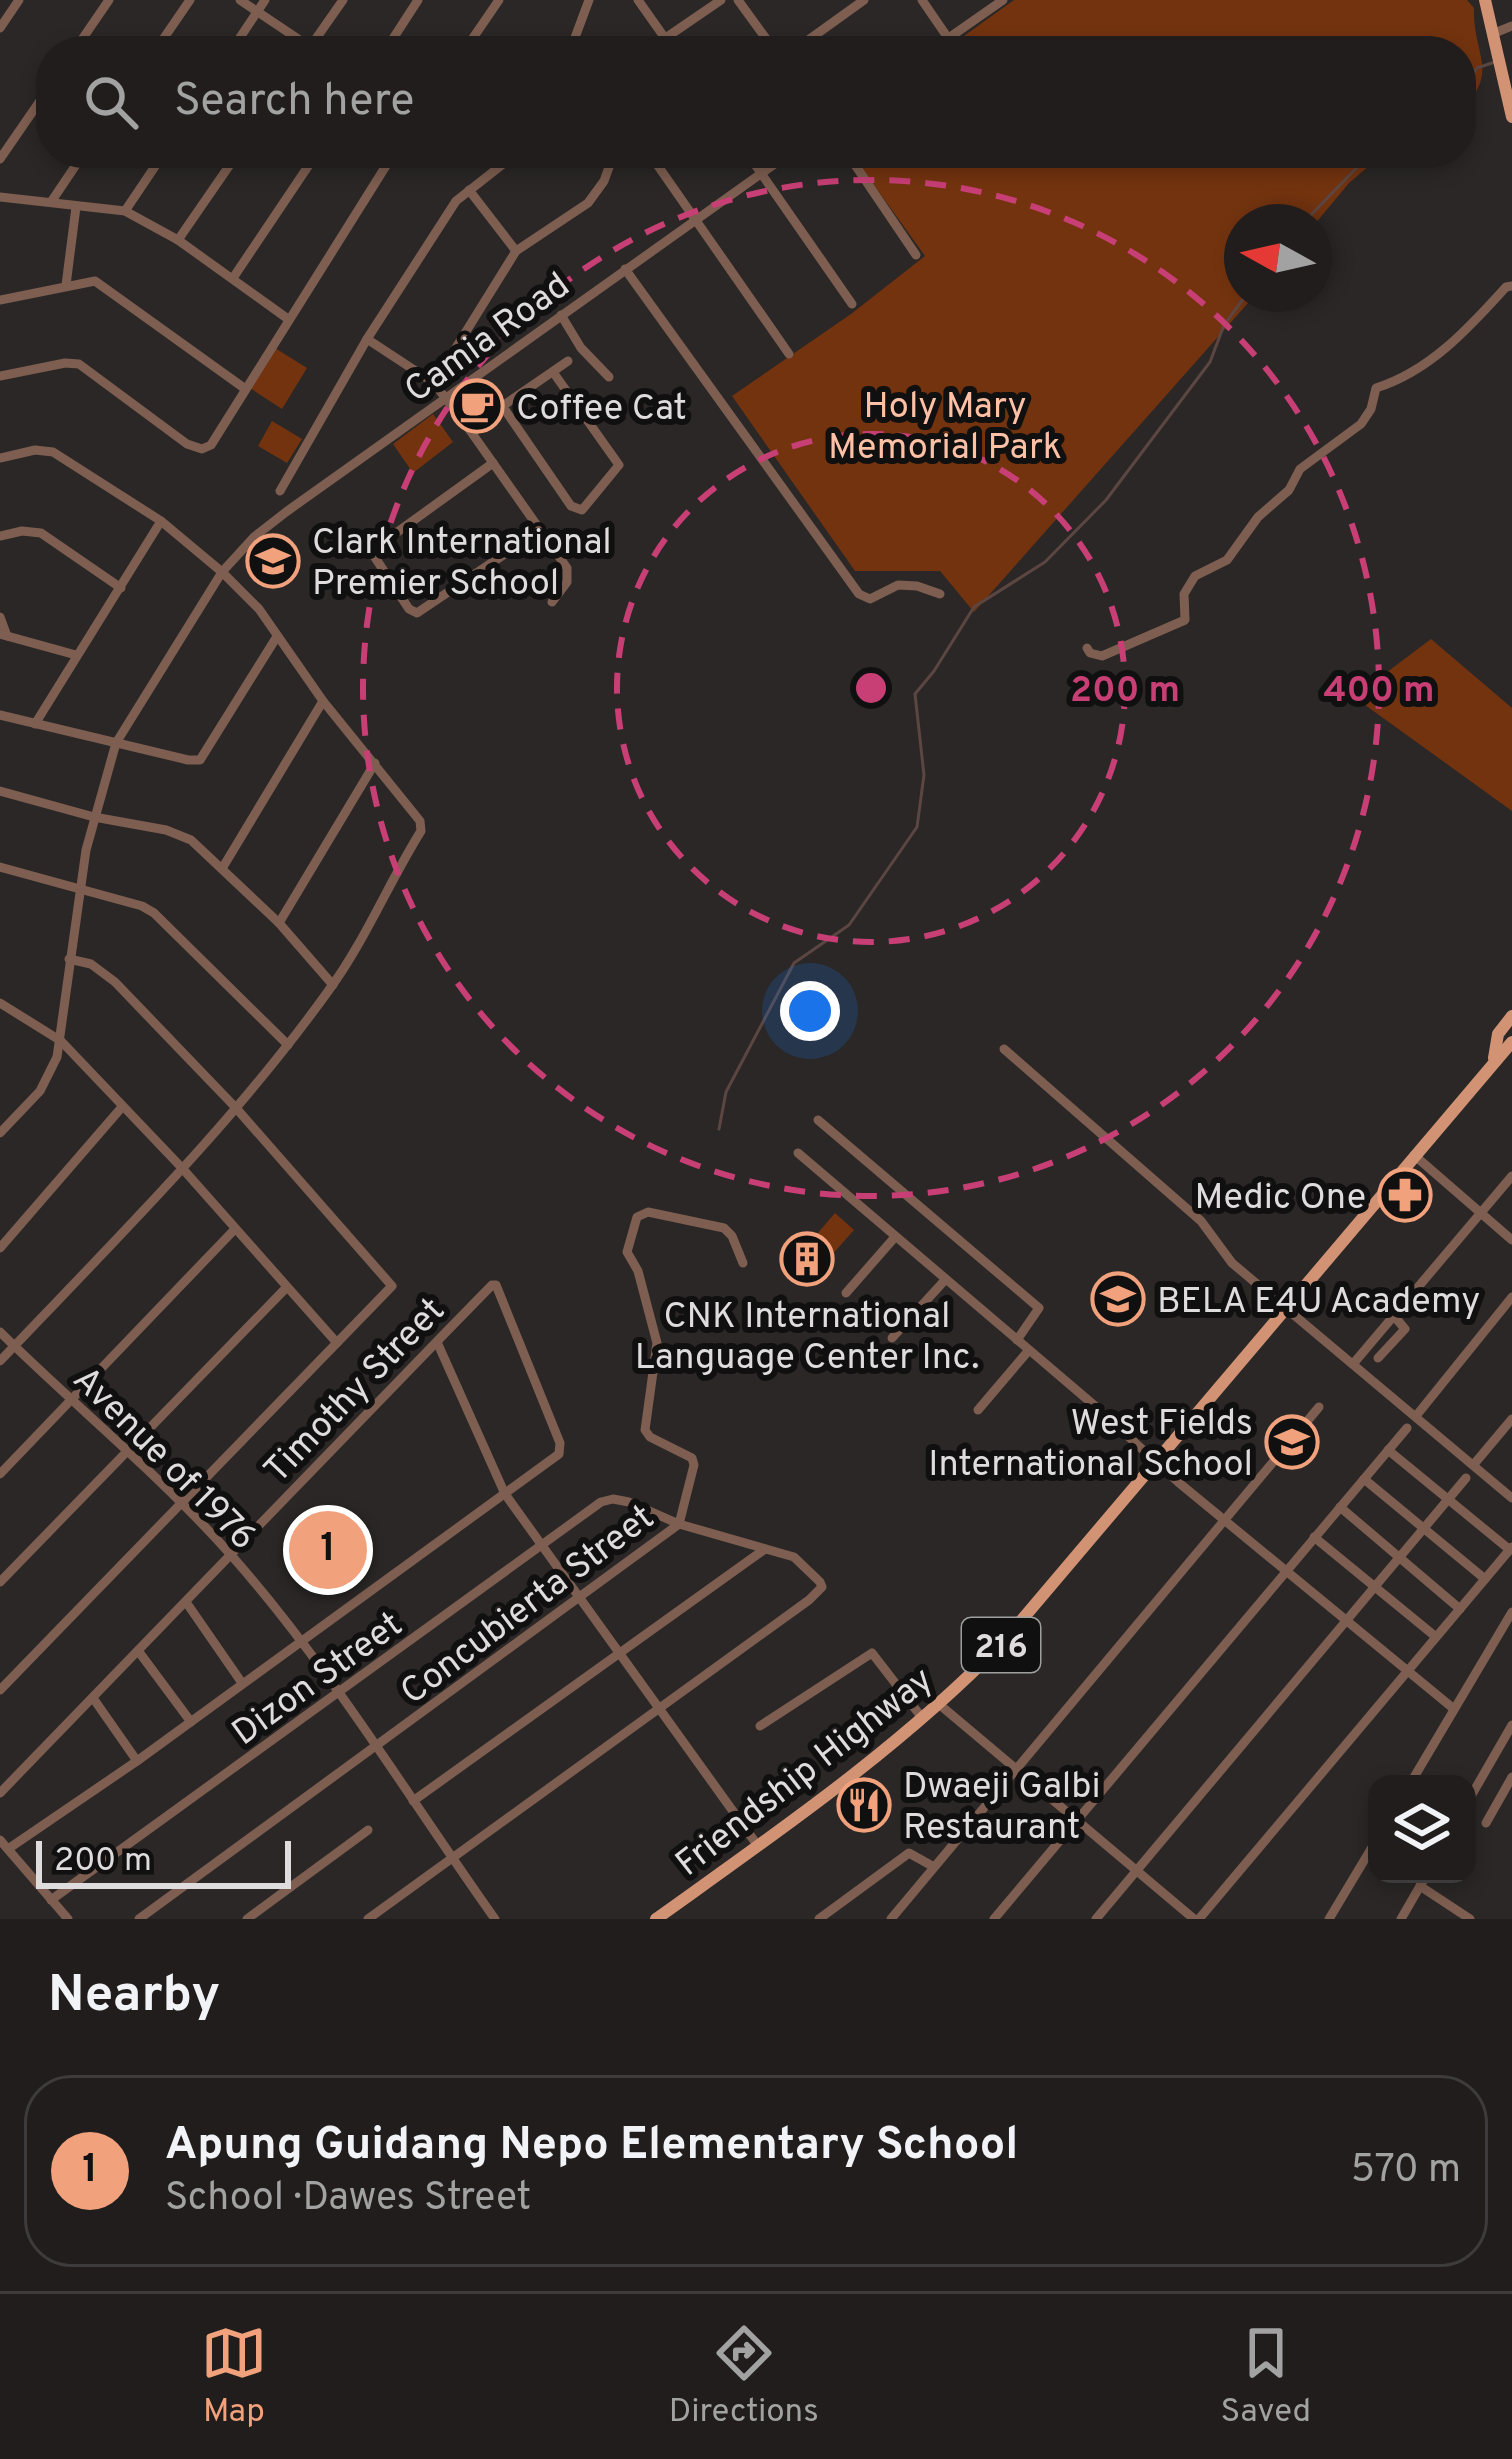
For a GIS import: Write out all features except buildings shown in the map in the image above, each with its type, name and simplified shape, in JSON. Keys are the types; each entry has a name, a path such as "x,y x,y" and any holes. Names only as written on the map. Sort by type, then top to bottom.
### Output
{"main road":[{"path":"1484,0 1512,117"},
{"name":"Friendship Highway","path":"1494,1059 1498,1034 1512,1016"},
{"path":"1494,1059 1512,1031"},
{"path":"1494,1059 1512,1042"},
{"name":"Friendship Highway","path":"656,1919 940,1706 1003,1642 1494,1059 1512,1052"}],"street":[{"path":"0,28 19,0"},
{"path":"84,36 109,0"},
{"path":"165,36 190,0"},
{"path":"240,0 292,36"},
{"path":"241,36 265,0"},
{"path":"320,36 343,0"},
{"path":"395,36 418,0"},
{"path":"474,36 499,0"},
{"path":"576,36 589,0"},
{"path":"638,0 662,36"},
{"path":"668,36 721,0"},
{"path":"739,0 764,36"},
{"path":"814,36 864,0"},
{"path":"922,0 947,36"},
{"path":"951,36 1003,0"},
{"path":"1492,34 1512,26"},
{"path":"0,159 36,107"},
{"path":"51,202 74,168"},
{"path":"125,211 154,168"},
{"path":"178,241 228,168"},
{"path":"233,278 306,168"},
{"path":"0,376 65,362 79,364 193,447 211,445 384,168"},
{"path":"280,491 368,339 456,201 498,168"},
{"path":"434,383 516,251 588,202 609,168"},
{"path":"660,168 789,354"},
{"path":"758,168 853,304"},
{"name":"Camia Road","path":"3,1124 31,1102 51,1074 61,1042 80,892 94,817 116,743 222,572 254,537 286,512 770,168"},
{"path":"857,168 916,255"},
{"path":"469,190 516,251"},
{"path":"0,196 125,211 178,241 288,319"},
{"path":"66,285 76,207"},
{"path":"625,269 860,594 870,598 907,584 940,594"},
{"path":"0,300 90,280 104,285 244,388"},
{"path":"1087,648 1102,656 1185,620 1183,599 1195,576 1227,560 1258,517 1289,490 1300,469 1360,424 1371,409 1376,388 1413,375 1512,286"},
{"path":"561,315 581,348 609,377"},
{"path":"368,339 447,396 568,574 552,602"},
{"path":"470,429 568,361"},
{"path":"503,406 571,506 582,510 619,465 553,372"},
{"path":"0,458 35,450 53,452 160,521 222,572 259,610 323,700 420,821 421,831 333,985 288,1045 182,1168 0,1360"},
{"path":"493,463 375,549 376,560 410,609 422,611 539,531"},
{"path":"34,724 160,521"},
{"path":"0,536 41,533 122,588"},
{"path":"0,617 3,635 76,656"},
{"path":"0,715 200,760 276,638"},
{"path":"224,867 323,700"},
{"path":"279,923 375,763"},
{"path":"0,791 191,840 279,923 333,985"},
{"path":"0,880 2,867 142,906 288,1045"},
{"path":"0,1690 392,1286 236,1108 105,971 69,959"},
{"path":"0,1003 61,1042 182,1168 337,1343"},
{"path":"1004,1049 1201,1221 1227,1258 1512,1498"},
{"path":"0,1248 122,1107"},
{"path":"818,1120 1039,1308 1017,1340"},
{"path":"798,1153 1155,1462 1454,1709"},
{"path":"1414,1155 1512,1240"},
{"path":"1353,1364 1512,1176"},
{"name":"Concubierta Street","path":"139,1919 679,1523 694,1465 692,1458 645,1430 657,1343 628,1243 642,1213 670,1216 724,1228 743,1262"},
{"path":"0,1474 234,1230"},
{"path":"846,1293 895,1238"},
{"path":"892,1338 945,1280"},
{"name":"Timothy Street","path":"0,1792 492,1285 560,1443 559,1454 505,1494"},
{"path":"0,1582 285,1288"},
{"path":"1416,1416 1512,1297"},
{"path":"1367,1376 1405,1329 1394,1316"},
{"name":"Avenue of 1976","path":"0,1332 128,1450 230,1555 299,1640 495,1919"},
{"path":"437,1342 505,1494 758,1846"},
{"path":"1368,1348 1378,1358"},
{"path":"978,1410 1029,1350"},
{"path":"891,1919 1319,1406"},
{"path":"1475,1463 1512,1419"},
{"path":"994,1919 1407,1428"},
{"path":"940,1706 1196,1919 1511,1548 1388,1450"},
{"path":"1096,1919 1466,1478"},
{"path":"1364,1479 1485,1579"},
{"path":"68,1919 4,1844 137,1761 505,1494"},
{"name":"Dizon Street","path":"51,1900 602,1502 613,1498 679,1523"},
{"path":"1340,1507 1460,1609"},
{"path":"368,1919 822,1587 794,1557 679,1523"},
{"path":"1314,1537 1436,1637"},
{"path":"413,1801 765,1549"},
{"path":"186,1602 242,1683"},
{"path":"1415,1775 1512,1612"},
{"path":"139,1652 191,1722"},
{"path":"760,1726 872,1653 923,1719"},
{"path":"93,1698 137,1761"},
{"path":"1476,1787 1512,1725"},
{"path":"1486,1822 1512,1777"},
{"path":"247,1919 368,1830"},
{"path":"819,1919 909,1853 934,1867"},
{"path":"1330,1919 1368,1854"},
{"path":"1401,1919 1422,1883"},
{"path":"1420,1886 1470,1919"}],"green space":[{"path":"1014,0 1467,0 1474,8 1482,73 1476,91 1476,36 964,36"},
{"name":"Holy Mary Memorial Park","path":"862,168 1366,168 1332,204 1224,204 1224,312 1240,312 974,612 940,571 855,571 732,396 925,256"},
{"path":"275,348 307,368 282,409 250,388"},
{"path":"433,414 453,442 413,473 393,444"},
{"path":"272,421 302,439 287,463 258,446"},
{"path":"1431,639 1512,708 1512,811 1354,697"},
{"path":"835,1213 854,1230 830,1257 811,1241"}],"waterway":[{"path":"1476,69 1495,62"},
{"path":"1321,204 1356,168"},
{"path":"719,1129 726,1092 794,963 849,925 917,827 924,775 915,694 974,607 1045,562 1106,500 1210,362 1234,312"}],"place":[{"name":"Coffee Cat","path":"477,406"},
{"name":"Clark International Premier School","path":"273,561"},
{"name":"Medic One","path":"1405,1195"},
{"name":"CNK International Language Center Inc.","path":"807,1259"},
{"name":"BELA E4U Academy","path":"1118,1299"},
{"name":"West Fields International School","path":"1292,1442"},
{"name":"Apung Guidang Nepo Elementary School","path":"328,1550"},
{"name":"Dwaeji Galbi Restaurant","path":"864,1805"}]}
